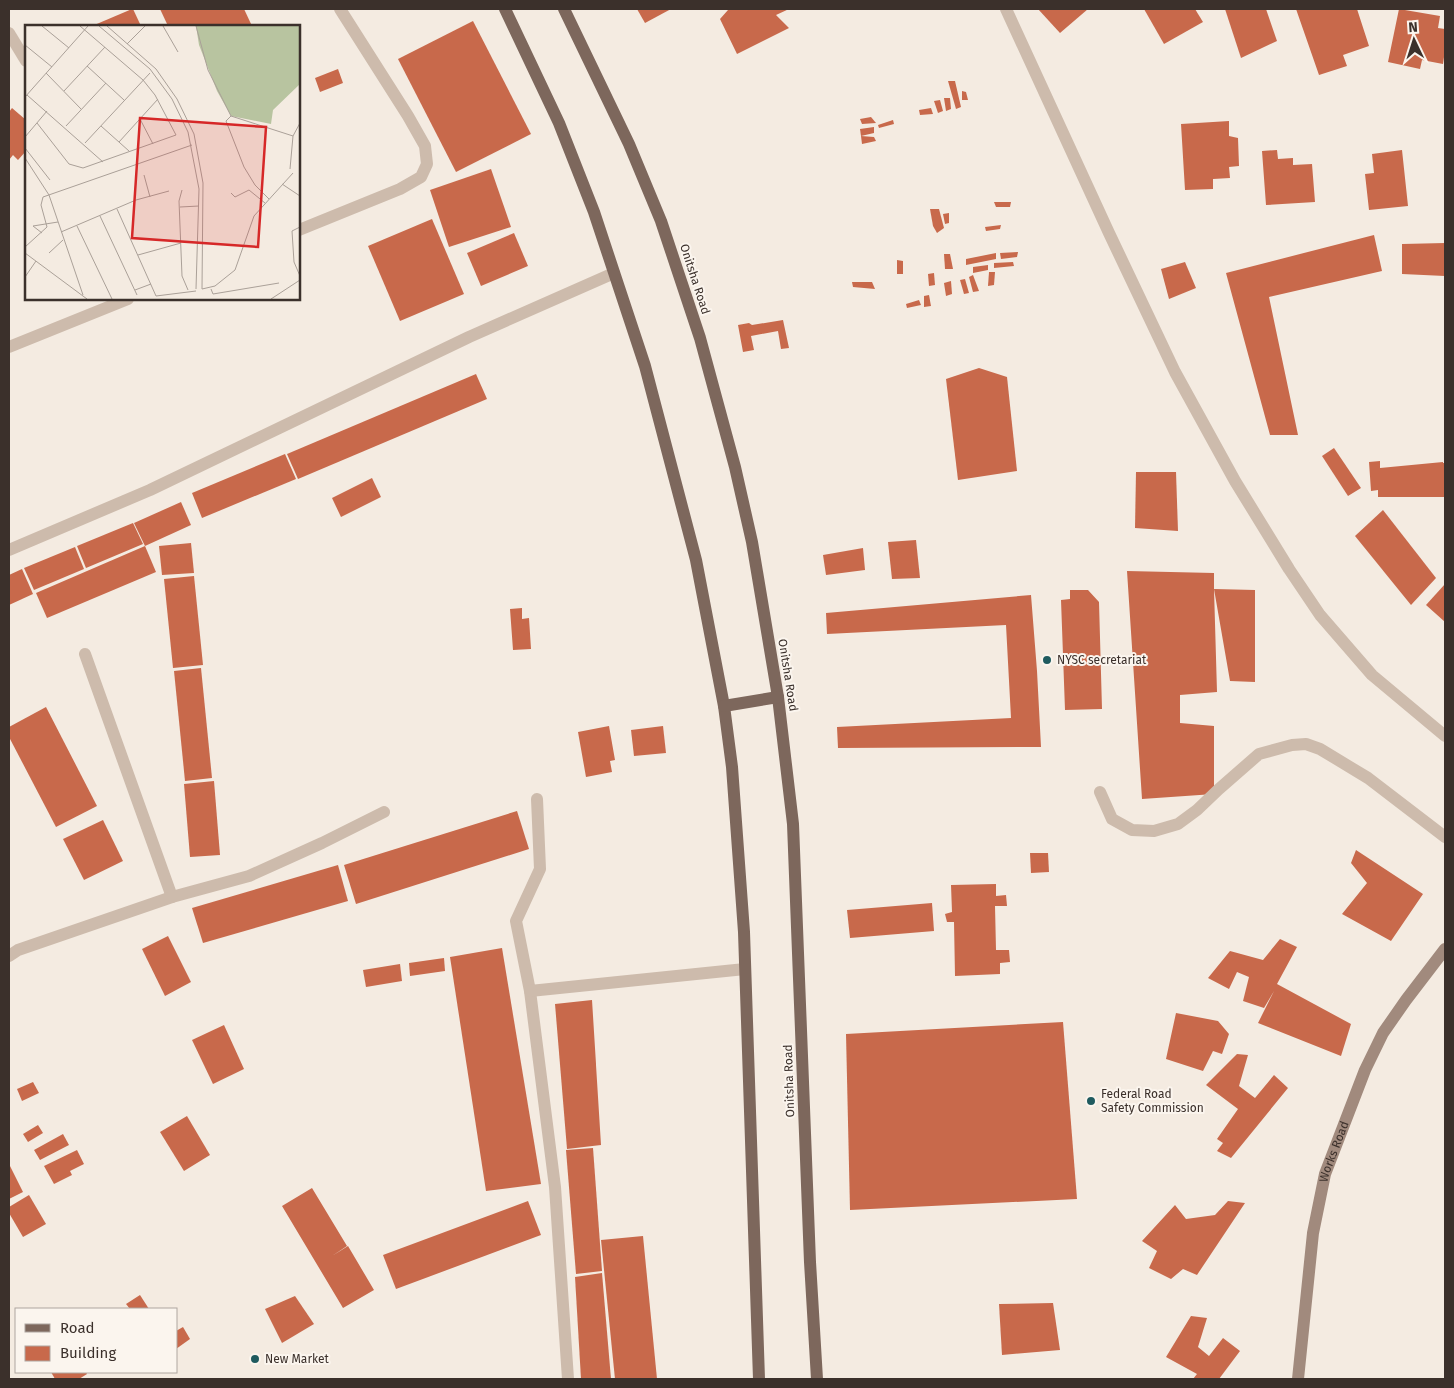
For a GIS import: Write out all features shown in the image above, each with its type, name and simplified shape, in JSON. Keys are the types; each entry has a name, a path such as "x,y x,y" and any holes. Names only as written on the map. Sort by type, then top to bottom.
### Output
{"main road":[{"path":"505,9 559,123 594,212 645,366 696,560 724,706 736,811 743,923 760,1379"},
{"name":"Onitsha Road","path":"564,9 629,144 661,221 700,338 735,467 752,542 778,697 793,824 810,1262 817,1379"},
{"path":"724,706 778,697"},
{"name":"Works Road","path":"1298,1379 1313,1234 1325,1174 1365,1070 1384,1033 1406,1000 1445,949"}],"street":[{"path":"300,230 400,188 421,177 426,164 424,146 408,116 340,9"},
{"path":"1006,9 1175,372 1235,482 1320,615 1372,675 1445,736"},
{"path":"9,34 25,59"},
{"path":"9,550 150,490 469,337 614,273"},
{"path":"9,347 126,300"},
{"path":"85,654 172,897"},
{"path":"1100,792 1112,819 1132,830 1154,831 1178,824 1197,810 1259,754 1292,744 1306,744 1320,749 1368,778 1445,837"},
{"path":"537,799 540,869 516,921 530,991 556,1187 568,1379"},
{"path":"9,956 18,950 172,897 249,876 384,812"},
{"path":"530,991 745,969"}],"building":[{"path":"133,9 141,25 94,25"},
{"path":"160,9 244,9 252,25 168,25"},
{"path":"637,9 671,9 645,23"},
{"path":"727,9 789,9 776,15 789,28 737,54 720,19"},
{"path":"1038,9 1088,9 1060,33"},
{"path":"1144,9 1195,9 1203,22 1164,44"},
{"path":"1225,9 1266,9 1277,41 1241,58"},
{"path":"1296,9 1357,9 1369,46 1343,55 1347,66 1319,75"},
{"path":"1399,9 1440,16 1438,28 1445,29 1443,64 1422,60 1420,69 1388,62"},
{"path":"473,21 531,134 456,172 398,59"},
{"path":"338,69 343,83 320,92 315,78"},
{"path":"948,81 955,81 961,107 956,109"},
{"path":"962,91 966,92 968,100 962,100"},
{"path":"944,98 950,98 951,109 946,111"},
{"path":"940,100 943,111 938,113 934,101"},
{"path":"12,108 25,119 25,152 18,160 13,155 9,160 9,112"},
{"path":"931,108 933,114 920,115 919,110"},
{"path":"871,117 876,123 862,124 860,119"},
{"path":"893,120 894,124 879,128 878,125"},
{"path":"1229,121 1229,136 1238,138 1239,166 1229,167 1230,178 1213,179 1213,189 1185,190 1181,124"},
{"path":"874,127 874,133 861,136 860,129"},
{"path":"861,136 874,137 876,141 862,144"},
{"path":"1277,150 1278,159 1293,158 1293,165 1312,164 1315,202 1266,205 1262,151"},
{"path":"1402,150 1408,206 1369,210 1365,174 1374,173 1372,154"},
{"path":"491,169 511,227 449,247 430,190"},
{"path":"994,202 1011,202 1010,207 996,207"},
{"path":"930,209 939,209 944,228 937,233 933,226"},
{"path":"949,213 949,223 945,224 943,214"},
{"path":"432,219 464,294 400,321 368,246"},
{"path":"1001,225 1000,229 986,231 985,227"},
{"path":"514,233 528,266 481,286 467,253"},
{"path":"1374,235 1382,271 1269,297 1298,435 1270,435 1226,273"},
{"path":"1445,243 1445,276 1402,274 1402,244"},
{"path":"1018,252 1017,257 1001,259 1000,253"},
{"path":"996,253 996,259 966,265 966,259"},
{"path":"944,254 950,254 953,269 945,269"},
{"path":"897,260 903,261 903,274 897,274"},
{"path":"1013,262 1014,266 994,268 994,263"},
{"path":"1185,262 1196,288 1169,299 1161,269"},
{"path":"988,265 988,270 973,273 973,267"},
{"path":"989,272 995,272 994,285 988,286"},
{"path":"934,273 935,285 929,286 928,274"},
{"path":"973,275 979,291 973,292 969,277"},
{"path":"965,279 969,293 964,294 960,280"},
{"path":"951,281 952,294 946,296 944,283"},
{"path":"852,282 872,282 875,289 853,287"},
{"path":"929,295 931,306 924,307 924,296"},
{"path":"919,300 921,305 907,308 906,304"},
{"path":"783,320 789,348 781,349 778,331 751,336 754,350 743,352 738,325 749,323 752,325"},
{"path":"979,368 1007,377 1017,471 958,480 946,379"},
{"path":"476,374 487,399 298,479 287,454"},
{"path":"1334,448 1361,488 1348,496 1322,456"},
{"path":"285,454 296,479 202,518 192,493"},
{"path":"1380,461 1380,468 1445,463 1445,497 1378,497 1378,490 1371,491 1369,462"},
{"path":"1136,472 1176,472 1178,531 1135,528"},
{"path":"372,478 381,497 341,517 332,498"},
{"path":"181,502 191,525 145,546 134,523"},
{"path":"1383,510 1436,578 1411,605 1355,536"},
{"path":"133,523 143,544 86,568 77,546"},
{"path":"916,540 920,578 892,579 888,542"},
{"path":"191,543 194,573 162,575 159,546"},
{"path":"145,546 156,572 47,618 36,593"},
{"path":"75,547 84,569 34,590 24,568"},
{"path":"863,548 865,570 826,575 823,555"},
{"path":"22,569 33,594 9,605 9,575"},
{"path":"1127,571 1214,573 1217,692 1180,695 1180,723 1214,726 1214,794 1142,799"},
{"path":"194,576 203,665 173,668 164,579"},
{"path":"1445,584 1445,622 1426,605"},
{"path":"1214,589 1255,590 1255,682 1230,681"},
{"path":"1070,590 1088,590 1099,602 1102,709 1065,710 1061,600 1070,599"},
{"path":"1031,595 1041,747 838,748 837,727 1011,718 1006,625 827,634 826,613"},
{"path":"522,608 522,619 529,618 531,649 513,650 510,609"},
{"path":"201,668 212,778 185,781 174,671"},
{"path":"46,707 97,806 56,827 9,737 9,727"},
{"path":"609,726 615,760 610,761 612,772 586,777 578,732"},
{"path":"663,726 666,753 634,756 631,730"},
{"path":"214,781 220,855 190,857 184,784"},
{"path":"517,811 529,849 356,904 344,865"},
{"path":"103,820 123,861 84,880 63,839"},
{"path":"1356,850 1423,894 1391,941 1342,914 1367,883 1351,863"},
{"path":"1030,853 1048,853 1049,872 1031,873"},
{"path":"338,865 348,901 203,943 192,908"},
{"path":"996,884 996,896 1006,895 1007,906 995,906 996,950 1009,950 1010,962 1000,963 1000,974 955,976 954,922 947,922 945,914 952,912 951,885"},
{"path":"932,903 934,931 850,938 847,910"},
{"path":"168,936 191,982 165,996 142,949"},
{"path":"1280,939 1297,947 1277,984 1351,1024 1341,1056 1258,1023 1274,991 1264,1008 1243,1001 1249,977 1237,972 1229,989 1208,978 1230,951 1263,960"},
{"path":"502,948 541,1184 486,1191 450,957"},
{"path":"444,958 445,971 410,976 409,963"},
{"path":"400,964 402,981 366,987 363,970"},
{"path":"592,1000 601,1145 567,1149 555,1004"},
{"path":"1176,1013 1218,1021 1229,1034 1222,1054 1213,1051 1203,1071 1166,1059"},
{"path":"1063,1022 1077,1199 850,1210 846,1034"},
{"path":"224,1025 244,1069 213,1084 192,1040"},
{"path":"1237,1054 1248,1055 1239,1086 1255,1098 1274,1075 1288,1088 1231,1158 1217,1151 1223,1143 1217,1139 1238,1109 1206,1085"},
{"path":"33,1082 39,1093 22,1101 17,1089"},
{"path":"187,1116 210,1155 184,1171 160,1132"},
{"path":"38,1125 43,1133 28,1142 23,1134"},
{"path":"63,1134 69,1145 40,1160 34,1150"},
{"path":"593,1148 602,1271 576,1274 566,1150"},
{"path":"77,1150 84,1164 70,1171 72,1175 54,1184 44,1166"},
{"path":"9,1166 23,1192 9,1199"},
{"path":"312,1188 347,1246 332,1256 348,1246 374,1290 343,1308 282,1206"},
{"path":"29,1195 46,1224 23,1237 9,1213 9,1207"},
{"path":"528,1201 541,1235 396,1289 383,1255"},
{"path":"1228,1201 1245,1203 1197,1275 1183,1269 1171,1279 1149,1268 1157,1251 1142,1241 1175,1205 1186,1219 1215,1215"},
{"path":"643,1236 657,1379 615,1379 601,1240"},
{"path":"602,1273 611,1379 581,1379 575,1277"},
{"path":"140,1295 148,1308 129,1308 126,1304"},
{"path":"295,1296 314,1324 282,1343 265,1309"},
{"path":"1053,1303 1060,1350 1002,1355 999,1304"},
{"path":"1191,1316 1207,1318 1198,1347 1209,1356 1223,1338 1240,1351 1219,1379 1193,1379 1197,1374 1166,1357"},
{"path":"183,1327 190,1339 178,1348 178,1330"},
{"path":"52,1373 87,1374 79,1379 55,1379"}],"place":[{"name":"NYSC secretariat","path":"1047,660"},
{"name":"Federal Road Safety Commission","path":"1091,1101"},
{"name":"New Market","path":"255,1359"}]}
